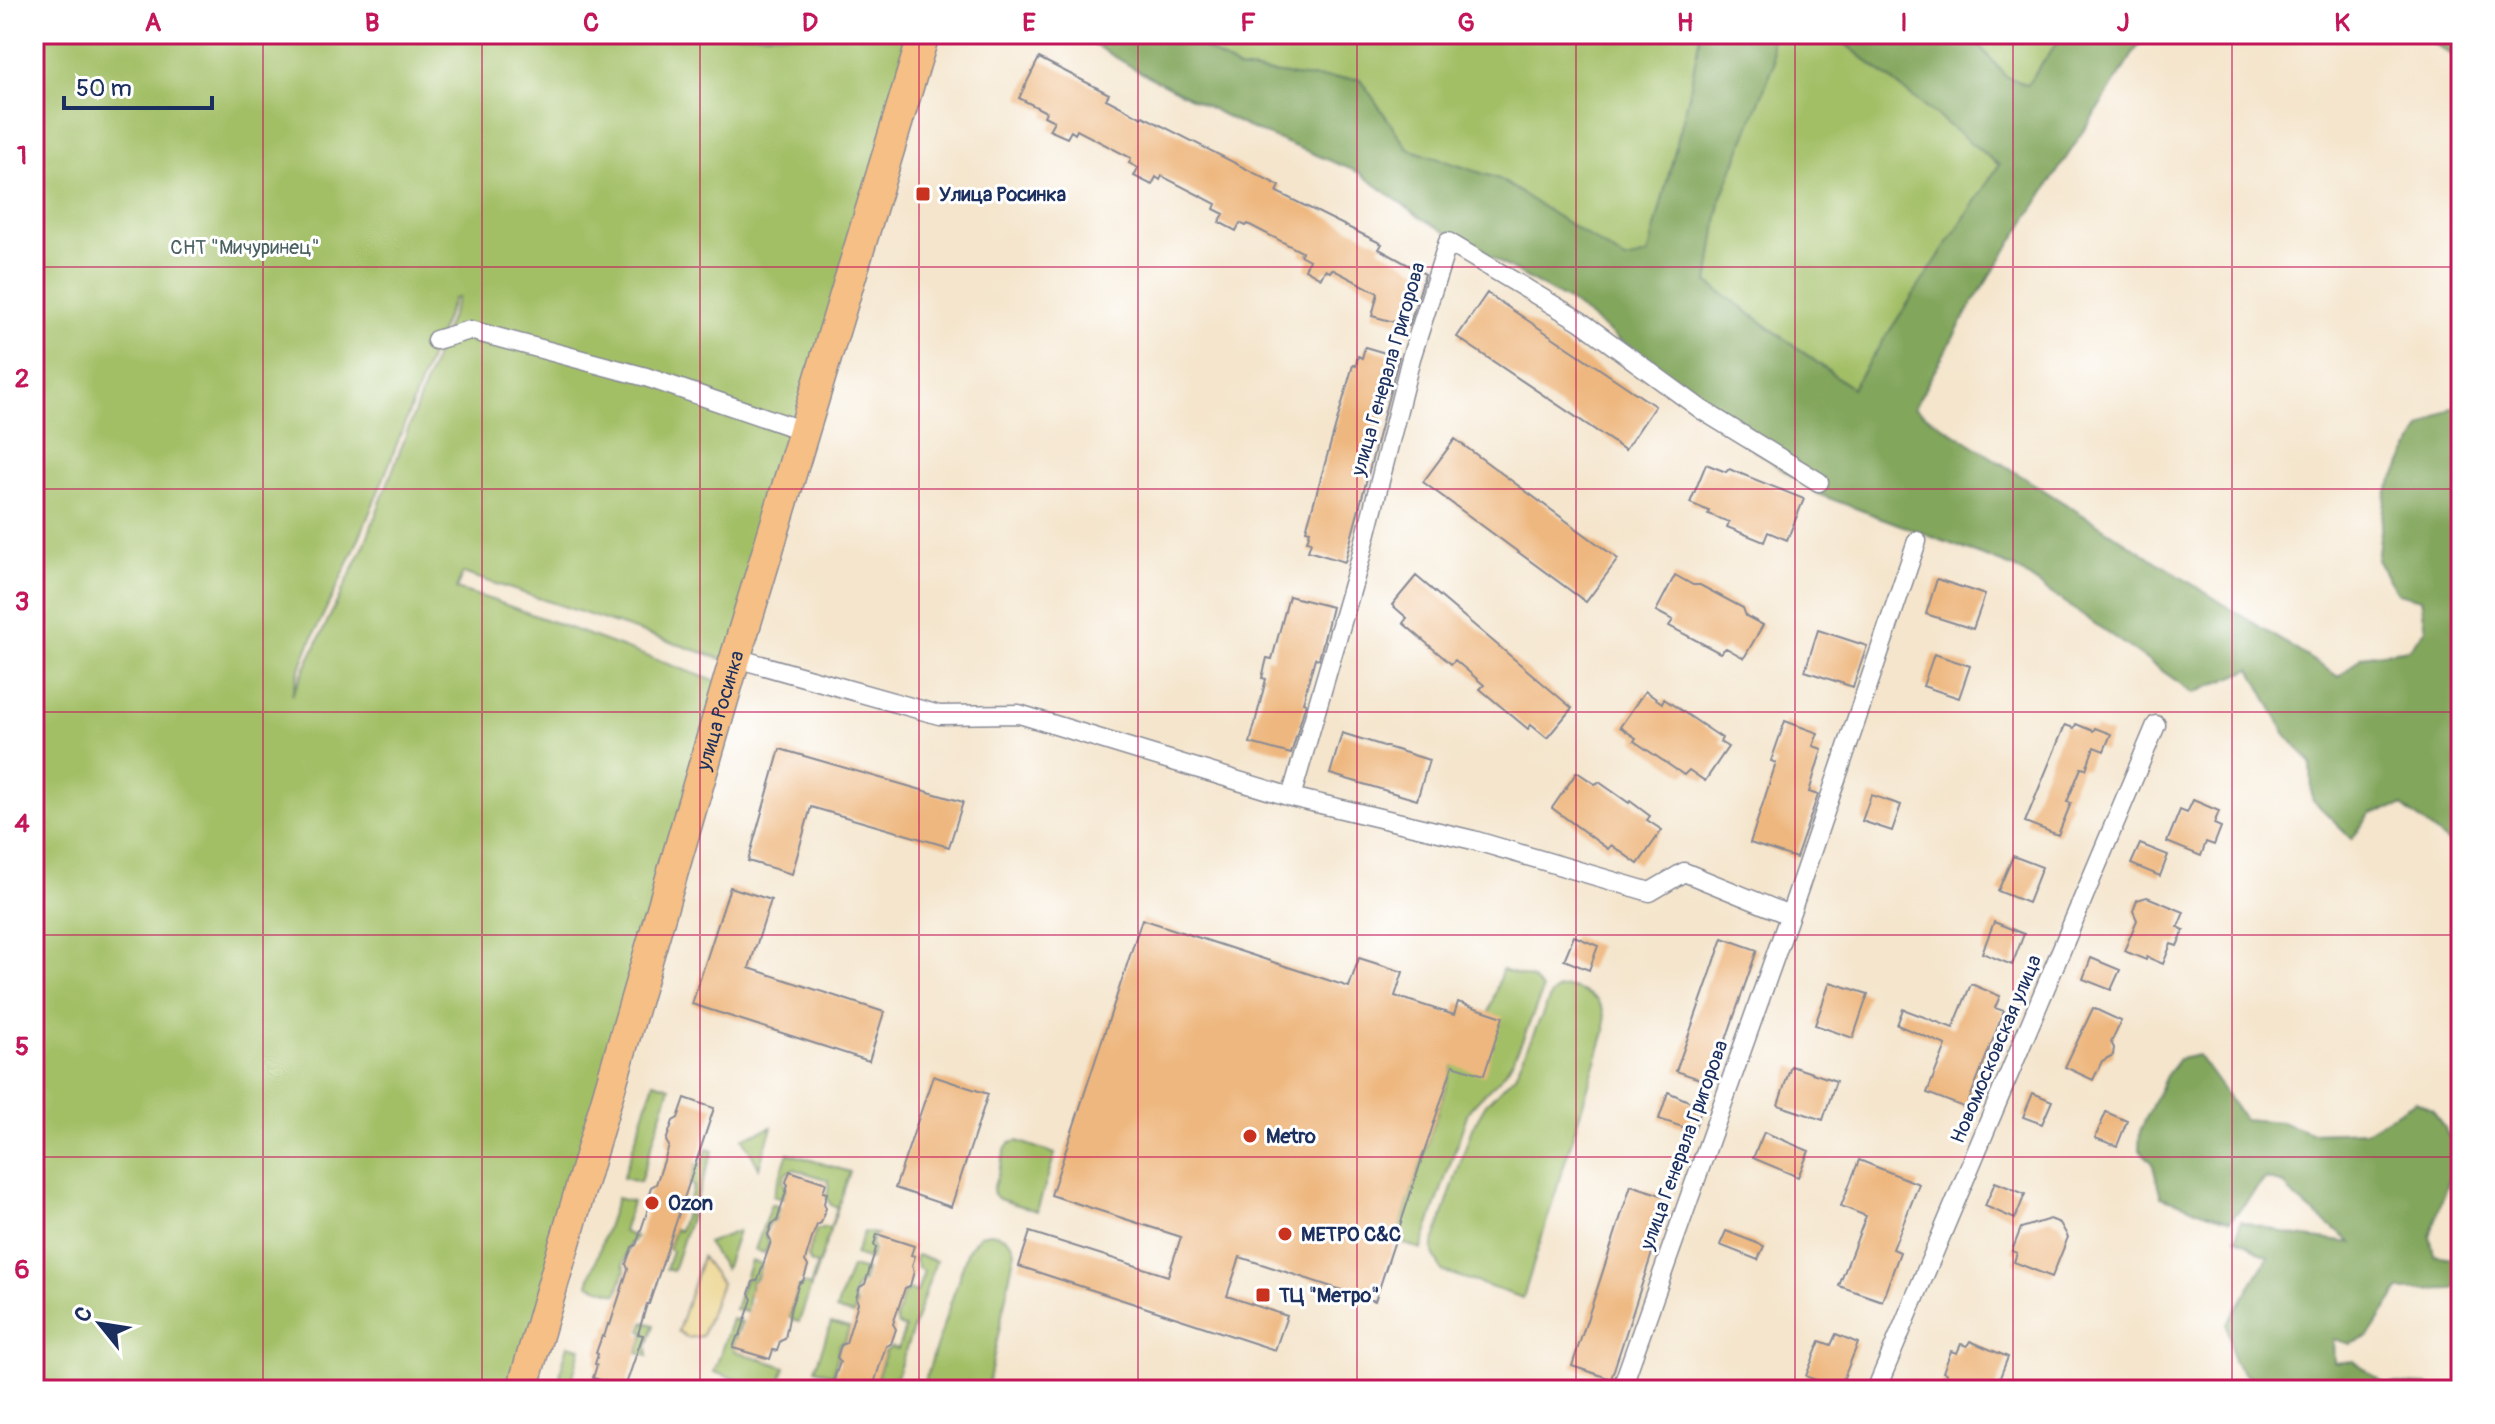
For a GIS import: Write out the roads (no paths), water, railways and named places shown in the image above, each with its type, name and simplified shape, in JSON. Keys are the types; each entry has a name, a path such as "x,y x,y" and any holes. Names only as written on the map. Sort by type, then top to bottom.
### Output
{"main road":[{"name":"улица Росинка","path":"522,1390 736,658 924,34"}],"street":[{"name":"улица Генерала Григорова","path":"1291,797 1360,560 1411,358 1448,242 1580,321 1702,410 1819,482"},
{"path":"436,340 470,330 646,377 804,431"},
{"name":"улица Генерала Григорова","path":"1621,1390 1917,541"},
{"path":"736,658 939,715 1019,714 1291,797 1473,840 1650,892 1684,872 1789,915"},
{"name":"Новомосковская улица","path":"1876,1390 2156,725"},
{"path":"47,1383 82,1390"}],"place":[{"name":"Улица Росинка","path":"923,194"},
{"name":"Metro","path":"1250,1136"},
{"name":"Ozon","path":"652,1203"},
{"name":"МЕТРО С&С","path":"1285,1234"},
{"name":"ТЦ \"Метро\"","path":"1263,1295"}],"park label":[{"name":"СНТ \"Мичуринец\"","path":"245,247"}]}
